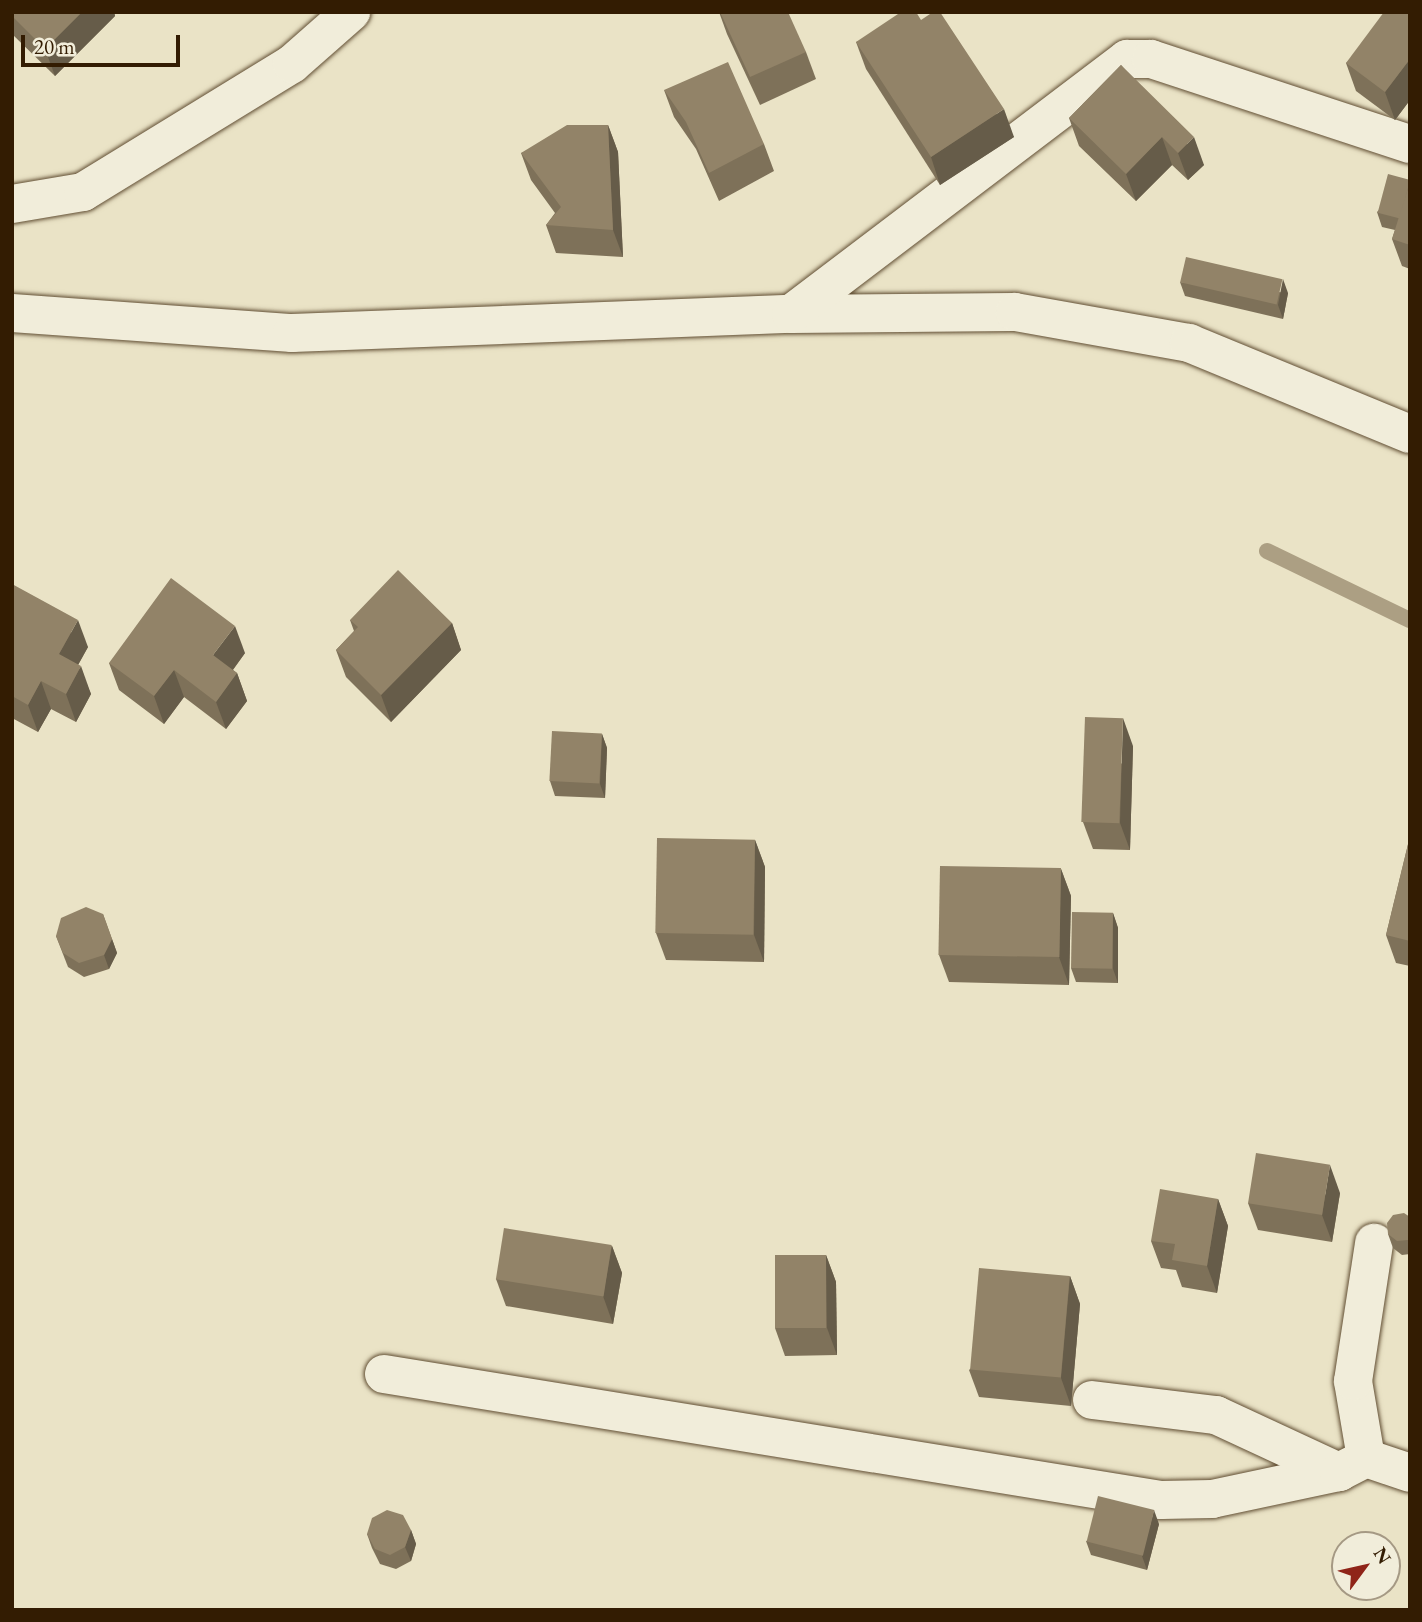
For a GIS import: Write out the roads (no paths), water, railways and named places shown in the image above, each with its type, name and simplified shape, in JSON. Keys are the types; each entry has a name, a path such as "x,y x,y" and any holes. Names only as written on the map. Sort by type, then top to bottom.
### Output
{"street":[{"path":"12,204 83,192 292,64 351,12"},
{"path":"791,314 1126,59 1151,59 1410,144"},
{"path":"12,313 292,333 791,314 1015,312 1189,343 1410,434"},
{"path":"1352,1465 1353,1381 1374,1243"},
{"path":"384,1374 1161,1500 1212,1499 1352,1465"},
{"path":"1092,1400 1216,1415 1352,1465 1410,1474"}],"waterway":[{"path":"1267,551 1410,620"}]}
